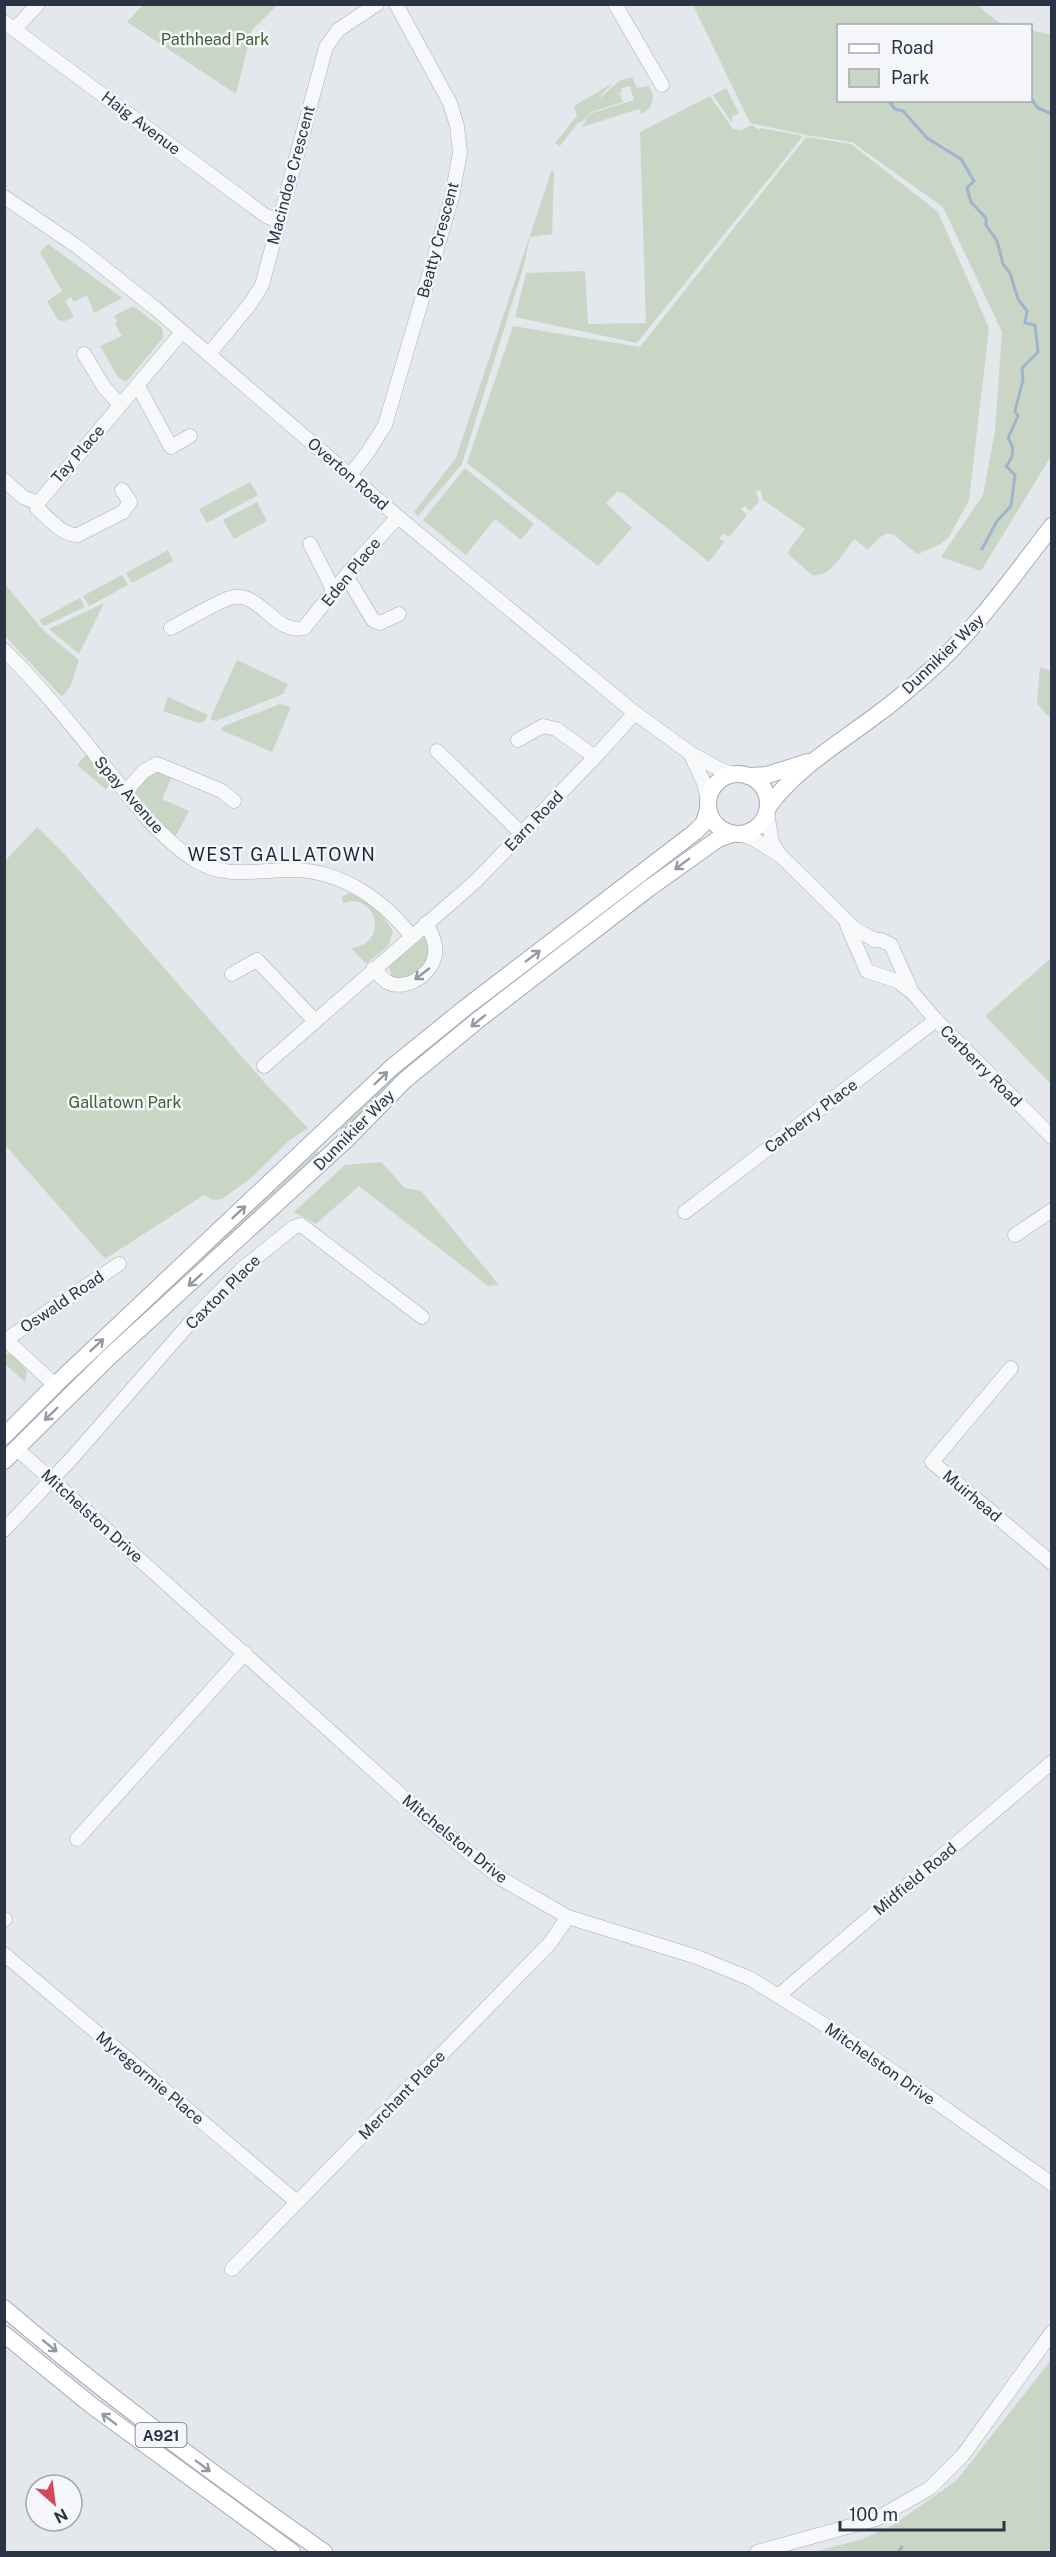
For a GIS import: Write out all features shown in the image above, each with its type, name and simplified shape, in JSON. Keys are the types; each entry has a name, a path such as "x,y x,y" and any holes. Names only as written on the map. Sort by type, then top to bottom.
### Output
{"main road":[{"name":"Dunnikier Way","path":"767,809 779,791 813,760 880,712 927,674 982,616 1052,526"},
{"name":"Dunnikier Way","path":"742,775 767,775 813,760"},
{"path":"742,775 763,788 767,809 757,827 736,834 716,825 708,805 715,785 721,780 742,775"},
{"name":"Dunnikier Way","path":"4,1461 8,1444 55,1386 391,1068 465,1008 695,832 704,823 708,805"},
{"name":"Dunnikier Way","path":"8,1444 108,1359 348,1138 405,1080 478,1020 693,856 718,839 736,834"},
{"path":"55,1386 60,1390 67,1389 108,1359"},
{"name":"A921","path":"4,2308 132,2413 324,2553"},
{"name":"A921","path":"4,2334 91,2405 292,2553"}],"street":[{"path":"10,25 38,4"},
{"name":"Macindoe Crescent","path":"208,354 250,304 262,285 326,47 338,30 377,4"},
{"name":"Beatty Crescent","path":"350,475 385,425 452,197 460,152 457,126 450,103 396,4"},
{"path":"615,4 662,85"},
{"name":"Haig Avenue","path":"10,25 238,196 266,216 279,221"},
{"name":"Overton Road","path":"5,199 78,247 635,713 690,753 721,770 742,775"},
{"name":"Tay Place","path":"38,504 182,332"},
{"path":"84,354 104,387 120,405"},
{"path":"138,386 171,447 190,436"},
{"path":"4,480 23,496 38,504 37,508 72,535 78,535 123,512 130,502 123,490"},
{"name":"Eden Place","path":"171,628 234,596 253,600 270,617 292,628 304,628 362,556 398,516"},
{"path":"310,544 334,591"},
{"path":"347,577 373,620 380,623 399,614"},
{"name":"Spay Avenue","path":"4,650 33,677 150,822 182,852 215,870 242,874 289,870 322,873 342,879 361,890 389,913 412,937"},
{"name":"Earn Road","path":"264,1066 476,881 595,758 635,713"},
{"path":"518,740 543,726 556,729 595,758"},
{"path":"437,751 522,834"},
{"name":"Overton Road","path":"690,753 704,783 708,805"},
{"path":"125,792 144,771 157,764 222,791 234,801"},
{"name":"Carberry Road","path":"767,809 772,843 782,857 842,918 875,940 888,943 912,992"},
{"name":"Carberry Road","path":"736,834 754,839 782,857"},
{"name":"Carberry Road","path":"842,918 851,932 863,966 867,970 897,981 912,992 936,1020 1052,1137"},
{"path":"373,969 388,982 398,984 406,984 422,976 430,968 435,956 435,942 426,923"},
{"path":"861,956 866,946 875,940"},
{"path":"881,974 892,967 895,956"},
{"path":"232,974 257,960 315,1021"},
{"name":"Carberry Place","path":"685,1212 936,1020"},
{"path":"1015,1235 1052,1210"},
{"name":"Caxton Place","path":"51,1479 73,1457 196,1316 242,1269 294,1227 301,1225 422,1317"},
{"name":"Oswald Road","path":"5,1339 119,1264"},
{"path":"5,1339 55,1386"},
{"name":"Muirhead","path":"1011,1368 932,1462 1052,1563"},
{"name":"Mitchelston Drive","path":"8,1444 51,1479 422,1814 500,1878 568,1917 697,1957 751,1979 847,2039 1052,2184"},
{"path":"4,1530 51,1479"},
{"path":"77,1839 244,1653"},
{"name":"Midfield Road","path":"778,1996 1052,1762"},
{"name":"Merchant Place","path":"231,2269 550,1943 568,1917"},
{"name":"Myregormie Place","path":"4,1954 297,2202"},
{"path":"757,2553 876,2519 930,2488 963,2455 1052,2331"}],"green space":[{"name":"Pathhead Park","path":"143,5 277,5 252,30 236,94 127,22"},
{"path":"693,5 977,5 998,22 1007,24 837,24 837,102 1032,102 1032,30 1051,35 1051,456 981,571 941,557 983,495 995,431 1002,332 943,207 852,142 750,123"},
{"path":"632,77 637,88 649,86 651,90 653,99 651,106 645,112 641,114 639,109 582,127 589,114 634,100 630,86 621,88 622,92 614,96 620,94 623,102 589,113 560,146 555,143 577,116 574,106 613,83 600,96 602,100 601,97 619,81"},
{"path":"726,88 739,113 732,117 732,123 713,95"},
{"path":"710,96 733,129 741,130 752,125 759,130 761,128 803,136 637,343 515,317 526,273 585,271 588,324 646,323 640,132"},
{"path":"806,137 851,144 938,212 989,328 969,500 949,537 939,545 918,554 894,535 883,535 868,550 854,539 831,569 819,575 812,575 788,554 805,529 763,500 760,490 756,491 759,502 750,511 745,506 741,509 747,515 729,537 724,533 719,538 724,542 709,562 618,491 606,503 632,528 598,566 467,463 513,326 640,347"},
{"path":"554,171 552,234 530,237 524,265 462,464 418,516 414,512 456,458 551,172"},
{"path":"48,244 122,298 94,313 87,295 74,302 71,297 65,301 74,317 65,321 58,320 47,301 62,291 40,252"},
{"path":"133,306 162,328 163,338 126,382 118,377 100,346 122,336 115,324 118,322 114,316"},
{"path":"465,468 534,524 521,540 495,519 466,555 423,520"},
{"path":"250,482 258,495 207,523 199,509"},
{"path":"257,502 267,521 234,539 223,520"},
{"path":"168,550 173,561 132,583 126,573"},
{"path":"122,575 128,585 89,606 83,596"},
{"path":"4,583 43,630 79,660 71,685 62,697 5,636"},
{"path":"80,598 85,607 44,626 39,620"},
{"path":"104,603 79,654 49,629"},
{"path":"237,660 288,684 283,694 216,721 210,719"},
{"path":"1040,667 1051,671 1051,719 1037,704"},
{"path":"168,697 208,715 205,721 198,723 163,711"},
{"path":"280,704 291,707 272,752 221,730 224,726"},
{"path":"87,754 110,785 105,789 77,765"},
{"path":"156,769 173,775 162,799 189,811 176,836 135,792 135,788"},
{"name":"Gallatown Park","path":"37,827 68,858 265,1083 308,1128 290,1140 251,1178 222,1199 213,1200 204,1195 105,1259 5,1145 5,861"},
{"path":"349,893 362,899 374,909 393,932 388,946 366,964 351,948 371,938 375,929 374,920 371,911 364,904 354,901 343,903 342,897"},
{"path":"424,937 428,940 429,947 427,958 421,967 408,980 392,979 389,967"},
{"path":"1051,958 1051,1084 985,1016"},
{"path":"510,982 514,987 344,1132 339,1128 405,1065"},
{"path":"317,1151 322,1156 199,1269 159,1300 78,1374 77,1372"},
{"path":"381,1162 405,1188 421,1191 499,1285 488,1286 359,1186 316,1224 294,1212 345,1165"},
{"path":"4,1353 15,1356 27,1371 25,1382 5,1364"},
{"path":"1051,2360 1051,2552 813,2552 860,2540 893,2525 956,2481"}],"waterway":[{"path":"1032,100 1038,108 1052,114"},
{"path":"890,102 895,109 903,111 927,138 961,159 974,181 967,188 971,202 986,218 986,225 997,241 1003,264 1010,273 1018,299 1027,311 1025,323 1035,325 1038,352 1022,368 1023,380 1015,411 1018,416 1008,438 1013,452 1006,466 1015,475 1011,506 997,521 982,549"},
{"path":"898,2552 902,2547"}],"district":[{"name":"WEST GALLATOWN","path":"282,854"}]}
